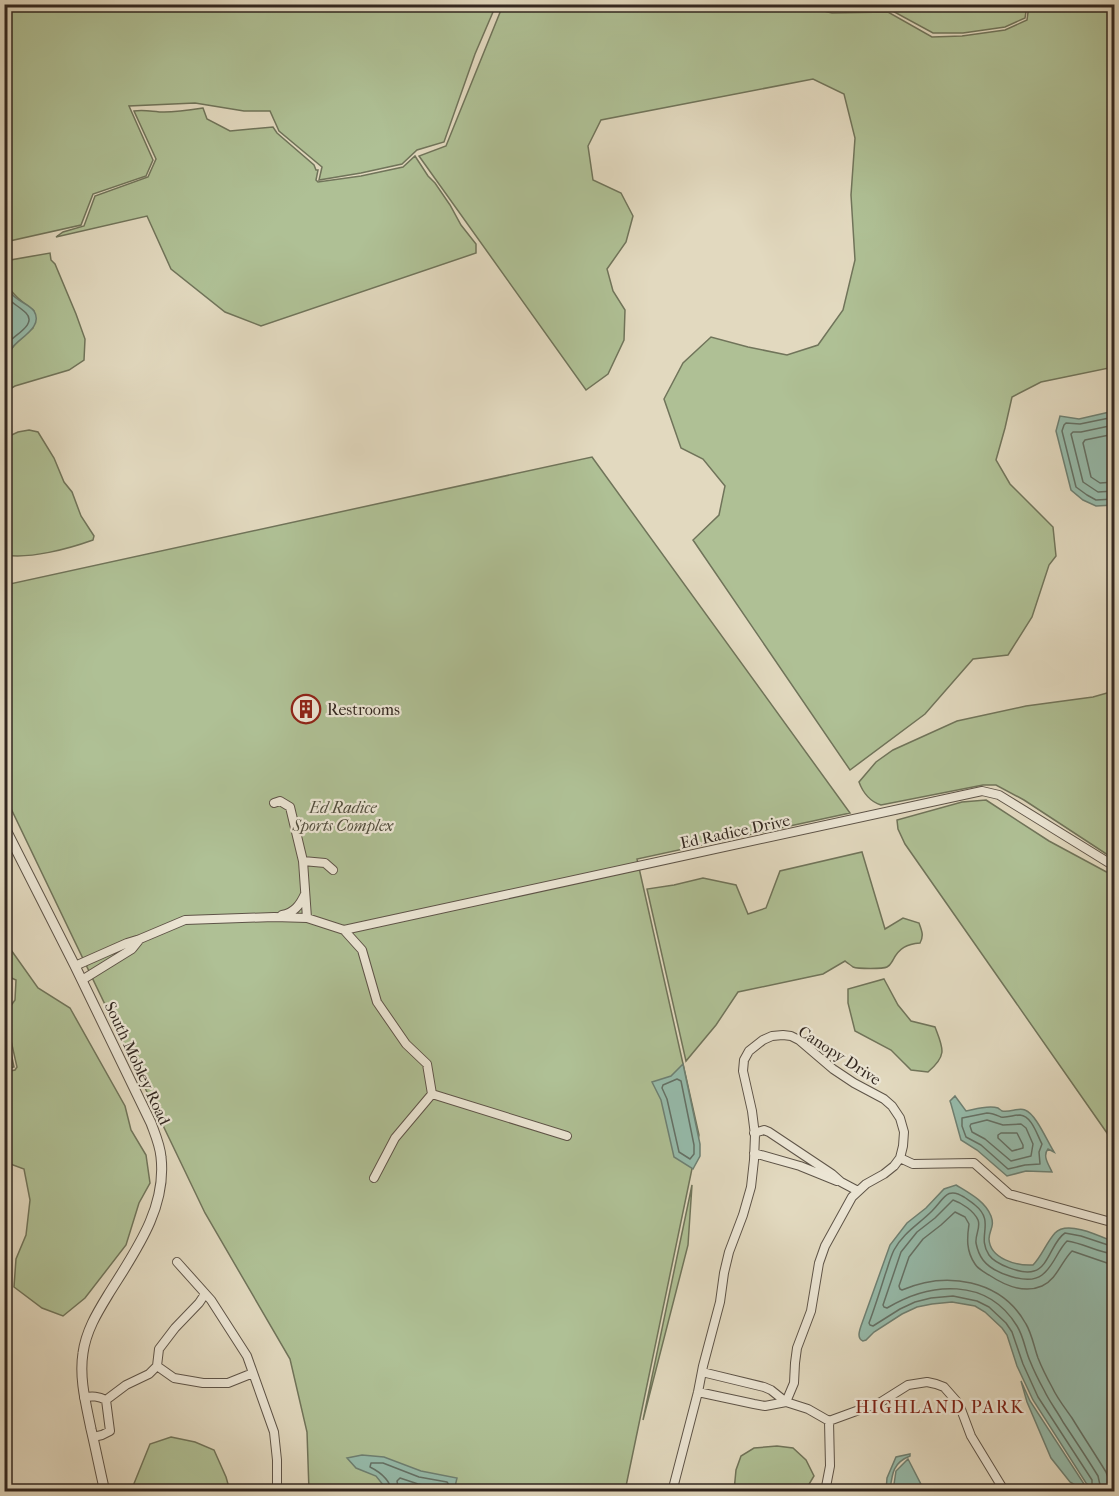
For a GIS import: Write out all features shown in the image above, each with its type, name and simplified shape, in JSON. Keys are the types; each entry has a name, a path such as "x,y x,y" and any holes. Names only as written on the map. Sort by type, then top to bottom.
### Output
{"street":[{"name":"Ed Radice Drive","path":"344,930 982,791 999,795 1114,866"},
{"path":"274,802 280,801 290,807 303,861 307,918"},
{"name":"South Mobley Road","path":"4,826 151,1122 161,1158 161,1184 151,1220 145,1234 93,1320 82,1354 84,1397 105,1491"},
{"path":"303,861 325,863 333,870"},
{"path":"274,917 290,913 301,902 305,893"},
{"path":"75,966 185,920 307,918 344,930 362,950 376,1002 406,1044 427,1064 432,1094 395,1138 374,1178"},
{"path":"82,980 132,949 140,939"},
{"name":"Canopy Drive","path":"672,1491 720,1302 729,1252 751,1187 754,1132 743,1071 744,1060 749,1052 763,1040 772,1036 791,1036 833,1069 884,1099 900,1118 904,1132 900,1158"},
{"path":"432,1094 567,1136"},
{"path":"754,1132 764,1130 769,1132 841,1182"},
{"path":"754,1153 800,1166 858,1191"},
{"path":"786,1402 794,1383 797,1348 811,1311 819,1263 825,1246 852,1197 866,1184 894,1166 900,1158 913,1164 974,1163 1009,1194 1111,1222 1114,1226"},
{"path":"177,1262 205,1294 247,1356 274,1432 277,1491"},
{"path":"106,1400 126,1385 149,1374 157,1366 159,1349 205,1294"},
{"path":"157,1366 174,1378 203,1383 228,1383 253,1373"},
{"path":"702,1372 764,1387 786,1402 808,1409 829,1421"},
{"path":"829,1421 875,1404 908,1385 927,1382 944,1387 958,1404 971,1436 1005,1491"},
{"path":"698,1392 765,1406 786,1402"},
{"path":"84,1397 99,1396 106,1400"},
{"path":"93,1437 110,1431 106,1400"},
{"path":"825,1491 830,1466 829,1421"}],"green space":[{"path":"143,4 147,8 156,7 159,4 496,5 475,54 444,142 417,150 402,164 319,180 322,167 279,131 270,111 244,111 195,103 129,106 153,160 146,176 93,194 81,225 5,242 4,5"},
{"path":"503,5 800,5 832,13 888,12 932,37 962,36 1005,30 1027,20 1029,5 1114,5 1114,367 1041,382 1012,397 996,460 1010,484 1053,527 1056,556 1049,565 1032,617 1008,655 973,659 925,714 850,770 693,540 719,515 725,486 703,459 681,448 664,399 683,363 711,337 787,355 818,345 843,310 855,260 851,195 855,138 844,94 813,79 601,120 588,146 593,180 621,193 633,216 626,242 607,269 613,291 625,310 624,340 608,374 586,390 419,156 446,146"},
{"path":"812,5 1027,5 1025,18 1005,27 963,33 933,33 889,9 834,10"},
{"path":"203,108 207,119 230,131 273,127 314,165 318,170 316,180 318,182 403,167 415,156 476,244 476,253 261,326 225,312 171,269 147,216 56,237 63,232 84,226 95,196 148,177 156,159 134,111 169,112"},
{"path":"50,253 85,339 84,360 69,370 15,386 5,392 4,370 10,353 33,328 34,311 15,296 8,286 5,261"},
{"path":"29,430 38,432 54,458 64,482 72,492 81,516 94,536 93,540 49,552 26,556 5,555 5,438"},
{"name":"Ed Radice Sports Complex","path":"592,457 850,813 637,859 699,1135 625,1491 309,1491 307,1432 290,1359 205,1213 5,796 5,585"},
{"path":"1114,691 1114,859 1024,800 996,785 983,785 881,805 868,796 859,782 876,762 893,750 957,721 1026,706 1093,697"},
{"path":"986,800 1049,841 1114,876 1114,1143 905,844 898,829 897,820 962,802"},
{"path":"862,852 885,929 903,918 919,923 922,933 920,943 904,947 885,968 856,968 845,961 823,974 738,992 716,1025 686,1061 647,889 703,878 736,885 748,914 766,908 780,871"},
{"path":"4,940 38,988 70,1008 125,1106 131,1130 146,1155 150,1183 139,1203 126,1245 85,1298 63,1316 42,1308 14,1287 16,1259 26,1235 30,1200 24,1169 5,1162 5,1072 15,1070 17,1067 5,1014 15,1000 16,980 5,975"},
{"path":"884,979 898,1005 911,1021 935,1027 942,1051 939,1061 928,1072 911,1070 891,1050 855,1031 848,1003 848,989"},
{"path":"5,1025 14,1067 4,1069"},
{"path":"692,1185 688,1245 643,1420"},
{"path":"171,1437 195,1442 214,1450 230,1491 131,1491 150,1444"},
{"path":"777,1446 793,1448 806,1460 814,1476 805,1491 734,1491 736,1470 741,1456 754,1448"}],"water":[{"path":"5,272 12,294 34,311 36,322 12,348 5,370"},
{"path":"1114,411 1114,505 1096,506 1083,500 1071,490 1056,431 1060,416 1079,419"},
{"path":"683,1064 700,1144 700,1156 693,1169 674,1157 661,1100 652,1082 671,1076"},
{"path":"955,1096 966,1111 990,1107 1002,1111 1022,1109 1029,1113 1037,1122 1054,1152 1048,1149 1046,1152 1052,1172 1026,1171 1007,1176 977,1150 961,1140 950,1101"},
{"path":"956,1185 985,1206 991,1216 989,1239 991,1246 994,1252 1005,1260 1033,1265 1060,1229 1084,1230 1114,1242 1114,1491 1097,1491 1086,1483 1033,1400 1017,1366 1007,1335 985,1312 975,1306 952,1302 917,1307 874,1332 866,1340 863,1341 860,1338 860,1328 890,1245 907,1223 926,1208 944,1189"},
{"path":"1021,1381 1030,1401 1084,1484 1092,1491 1085,1491 1070,1482 1051,1458 1027,1402"},
{"path":"910,1454 896,1466 890,1491 886,1491 887,1478 896,1457"},
{"path":"362,1455 384,1457 421,1471 457,1478 454,1491 388,1491 376,1476 356,1468 347,1458"},
{"path":"908,1459 925,1491 893,1491 896,1471"}],"place":[{"name":"Restrooms","path":"306,709"}],"district":[{"name":"HIGHLAND PARK","path":"940,1407"}]}
